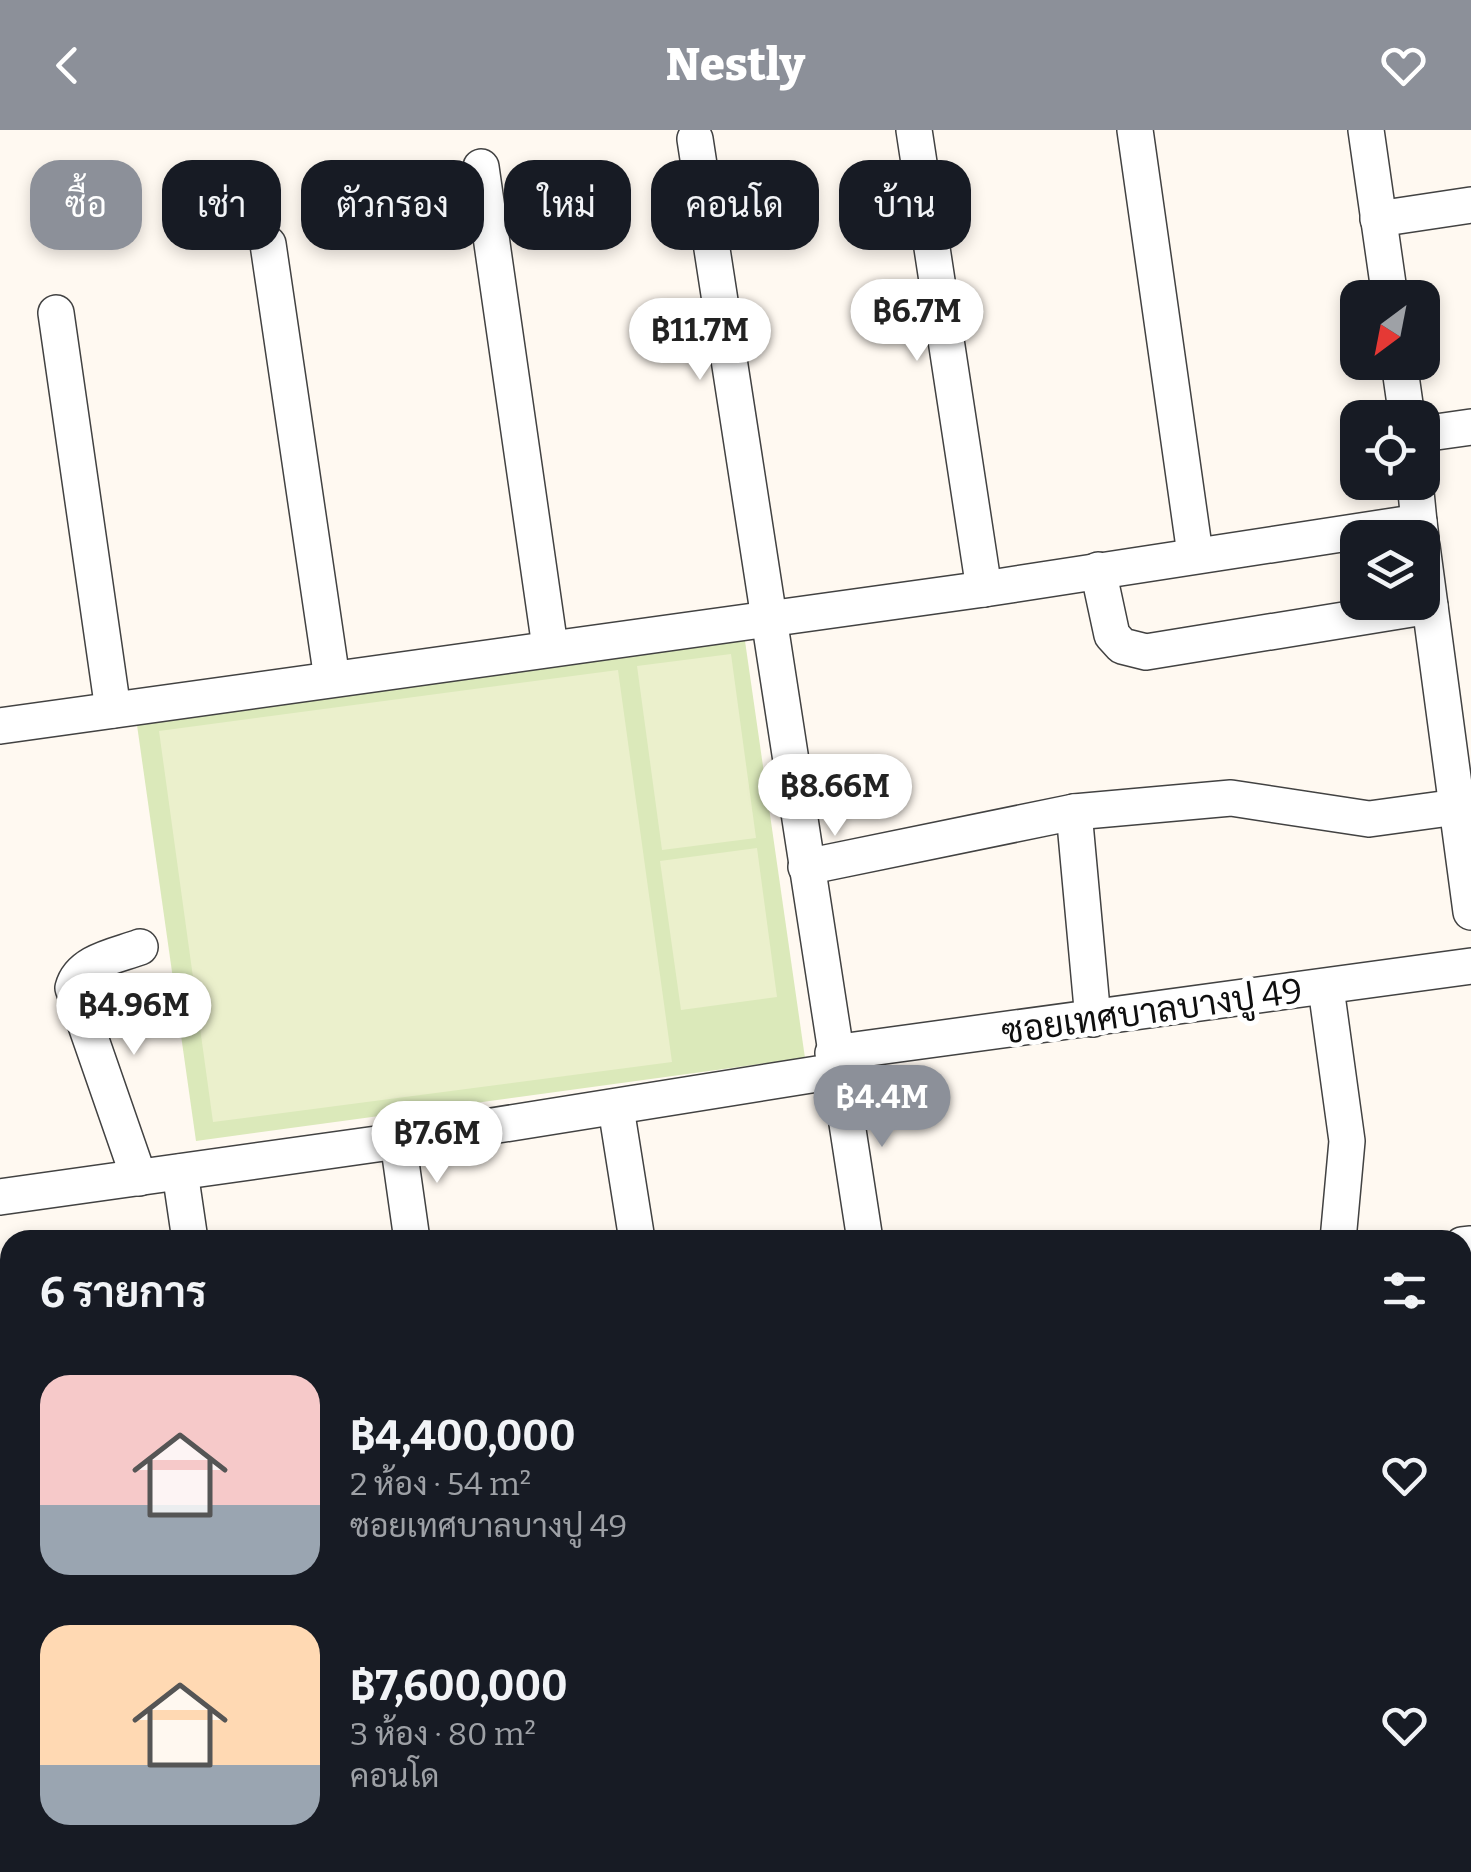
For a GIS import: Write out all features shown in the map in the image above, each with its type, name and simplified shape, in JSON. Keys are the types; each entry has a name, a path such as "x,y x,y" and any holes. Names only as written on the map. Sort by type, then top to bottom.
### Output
{"street":[{"path":"914,130 984,589"},
{"path":"1135,130 1195,554"},
{"path":"1366,130 1387,280"},
{"path":"694,139 862,1230"},
{"path":"484,187 550,647"},
{"path":"1378,219 1471,205"},
{"path":"269,250 332,679"},
{"path":"56,313 113,710"},
{"path":"1440,432 1471,428"},
{"path":"0,726 984,589 1195,554 1340,542"},
{"path":"1098,570 1112,635 1122,646 1146,652 1344,620"},
{"path":"1432,620 1471,912"},
{"path":"806,867 1074,812 1231,798 1370,819 1457,807"},
{"path":"1074,812 1093,1019"},
{"path":"140,947 92,964 80,972 73,988 140,1178"},
{"name":"ซอยเทศบาลบางปู 49","path":"0,1197 616,1108 835,1062 1093,1019 1471,966"},
{"path":"1326,988 1346,1141 1339,1230"},
{"path":"616,1108 635,1230"},
{"path":"398,1141 411,1230"},
{"path":"180,1172 189,1230"}],"green space":[{"path":"744,634 805,1058 196,1141 136,718"},
{"path":"731,654 756,838 662,850 637,666"},
{"path":"618,670 672,1062 213,1122 159,731"},
{"path":"757,848 777,997 681,1010 660,861"}]}
